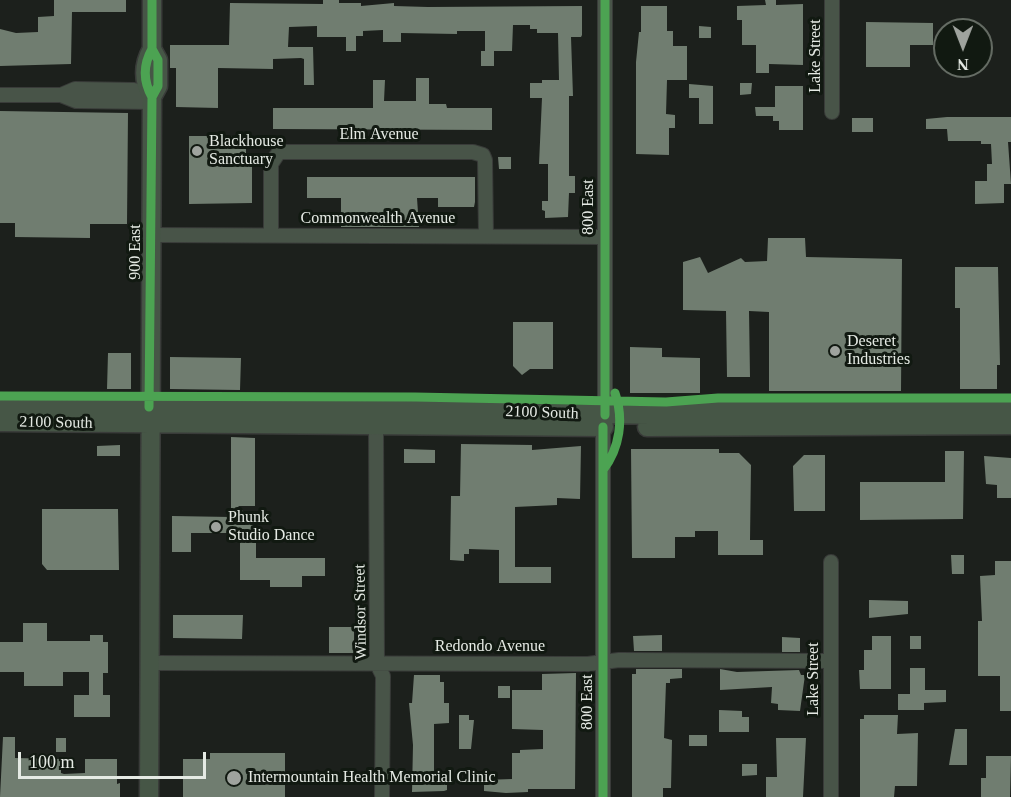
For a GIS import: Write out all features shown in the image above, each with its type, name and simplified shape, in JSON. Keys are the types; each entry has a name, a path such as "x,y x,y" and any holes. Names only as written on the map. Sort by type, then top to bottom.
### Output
{"main road":[{"name":"900 East","path":"149,797 152,99 145,85 146,61 152,49 152,0"},
{"name":"2100 South","path":"0,409 269,424 274,419 285,417 376,416 482,409 604,421 704,409 1011,408"},
{"name":"2100 South","path":"0,422 149,416 376,416 1011,425"}],"street":[{"name":"800 East","path":"603,797 605,0"},
{"name":"Lake Street","path":"832,0 832,112"},
{"path":"0,95 61,95 76,101 152,99"},
{"name":"Elm Avenue","path":"271,235 271,164 272,159 279,152 462,152 479,153 485,160 486,236"},
{"name":"Commonwealth Avenue","path":"151,235 604,237"},
{"name":"Windsor Street","path":"376,416 377,664 383,676 382,797"},
{"name":"Lake Street","path":"831,562 831,797"},
{"name":"Redondo Avenue","path":"149,663 831,661"}],"building":[{"path":"54,0 126,0 126,12 72,12 71,64 0,66 0,29 16,33 38,32 38,17 54,16"},
{"path":"323,0 361,3 361,6 394,3 394,6 428,7 582,6 582,35 571,37 573,96 569,96 569,176 575,176 575,193 569,193 568,217 545,218 545,211 542,210 542,201 548,201 548,164 539,164 542,98 530,98 530,83 559,80 558,33 537,33 537,29 530,29 530,25 513,25 512,51 494,51 494,66 481,66 481,51 485,51 485,31 457,31 457,34 401,33 401,42 383,42 383,30 363,31 363,36 356,36 356,51 346,51 346,37 317,37 317,26 289,27 288,47 313,47 314,85 304,85 304,59 273,59 273,69 218,68 218,108 176,107 176,68 170,68 170,45 229,45 230,3 323,4"},
{"path":"765,0 776,0 776,5 803,4 803,65 769,64 769,73 756,73 756,45 742,45 742,20 737,20 737,6 766,5"},
{"path":"641,6 667,6 667,31 673,31 673,46 687,46 687,80 667,80 666,114 675,115 675,128 669,128 669,155 636,154 636,62 639,32 641,32"},
{"path":"866,22 933,23 933,45 910,45 910,67 866,67"},
{"path":"699,26 711,27 711,38 699,38"},
{"path":"416,78 429,78 429,104 446,104 447,108 492,108 492,130 273,129 273,108 373,108 373,80 385,80 384,101 416,101"},
{"path":"740,83 752,83 751,94 740,95"},
{"path":"689,84 713,86 713,124 699,124 699,98 689,98"},
{"path":"775,86 803,86 803,130 779,130 779,121 773,121 773,116 756,116 755,107 775,107"},
{"path":"0,111 128,113 127,224 90,224 90,238 15,237 15,223 0,223"},
{"path":"1011,117 1011,142 1008,142 1011,184 1004,184 1004,203 975,204 975,181 987,181 987,164 992,164 991,144 981,144 981,141 948,141 947,129 926,129 926,119"},
{"path":"852,118 873,118 873,132 852,132"},
{"path":"189,136 246,136 246,163 252,163 252,203 189,204"},
{"path":"498,157 511,157 511,169 499,169"},
{"path":"307,177 475,177 475,202 474,207 438,207 438,198 417,198 419,227 341,227 341,198 307,198"},
{"name":"Deseret Industries","path":"768,238 805,238 806,257 902,259 901,391 769,391 769,312 749,311 750,377 727,377 726,311 683,310 683,262 700,257 708,273 741,258 745,262 767,261"},
{"path":"955,267 998,267 1000,365 997,365 997,389 960,389 960,308 955,308"},
{"path":"513,322 553,322 553,369 530,369 522,375 513,366"},
{"path":"630,347 662,348 662,357 700,358 700,393 630,393"},
{"path":"108,353 131,353 131,389 107,389"},
{"path":"170,357 241,358 240,390 170,389"},
{"path":"231,437 255,438 255,506 238,506 256,524 256,558 325,558 325,576 302,576 302,587 270,587 270,580 240,580 240,533 191,533 191,552 172,552 172,516 231,517"},
{"path":"461,444 532,445 532,450 581,446 580,499 557,498 557,505 515,507 515,567 551,567 551,583 499,583 499,550 469,549 469,554 464,554 464,561 450,560 451,496 460,496"},
{"path":"120,445 120,456 97,456 97,446"},
{"path":"404,449 435,450 435,463 404,463"},
{"path":"631,449 719,449 719,453 739,453 751,465 750,540 763,540 763,555 718,555 718,531 695,531 695,537 675,537 675,558 632,558"},
{"path":"945,451 964,451 963,519 860,520 860,482 945,482"},
{"path":"804,455 825,455 825,511 794,511 793,466"},
{"path":"984,456 1011,458 1011,498 997,498 997,485 986,484"},
{"path":"42,509 118,509 119,570 47,570 42,564"},
{"path":"951,555 964,555 964,574 952,574"},
{"path":"995,561 1011,561 1011,711 1000,711 1000,676 978,676 978,621 982,621 980,576 995,575"},
{"path":"869,600 908,601 908,614 869,618"},
{"path":"173,615 243,615 242,639 173,638"},
{"path":"23,623 47,623 47,641 90,641 90,635 103,635 103,642 108,642 108,673 103,673 103,695 110,695 110,717 74,717 74,695 89,695 89,672 63,672 63,686 24,686 24,672 0,672 0,642 23,642"},
{"path":"329,627 354,627 354,653 329,653"},
{"path":"662,635 662,651 634,651 633,636"},
{"path":"872,636 891,636 891,689 860,689 859,670 864,670 864,650 872,650"},
{"path":"910,636 921,636 921,649 910,649"},
{"path":"782,637 800,638 800,652 782,652"},
{"path":"910,668 925,668 925,690 946,690 946,702 924,703 924,710 898,710 898,694 910,694"},
{"path":"636,669 682,669 682,678 670,679 670,683 666,683 664,738 672,740 671,788 663,788 663,797 632,797 632,674 636,674"},
{"path":"720,669 737,672 799,670 801,675 805,675 800,711 778,710 778,704 771,703 772,687 720,690"},
{"path":"576,673 575,789 528,789 528,792 506,793 484,791 484,780 512,779 512,753 520,753 520,750 543,749 543,730 512,729 512,690 542,690 542,674"},
{"path":"414,675 440,675 440,682 444,682 444,703 449,703 449,723 434,724 434,772 447,773 447,790 444,791 412,792 413,745 409,703 412,703"},
{"path":"498,686 510,686 510,698 498,698"},
{"path":"719,710 742,711 742,717 749,717 749,732 719,732"},
{"path":"459,715 469,715 469,720 474,720 471,749 459,749"},
{"path":"864,715 898,715 897,734 918,733 917,786 895,786 894,797 860,797 860,719 864,719"},
{"path":"955,729 967,729 967,765 949,765"},
{"path":"689,735 707,735 707,746 689,746"},
{"path":"3,737 15,737 15,758 61,759 61,773 64,774 85,773 85,759 117,759 117,784 120,783 120,797 0,797"},
{"path":"56,738 66,738 66,752 56,752"},
{"path":"776,738 806,738 803,797 766,797 766,777 777,777"},
{"name":"Intermountain Health Memorial Clinic","path":"210,753 285,753 285,797 183,797 183,759 210,759"},
{"path":"986,756 1011,756 1010,797 981,797 981,778 986,778"},
{"path":"742,764 757,764 757,775 742,776"}],"cycle path":[{"path":"152,0 152,49 158,60 158,86 152,97"},
{"path":"605,0 605,415"},
{"path":"149,407 152,97 145,73 152,49"},
{"path":"603,470 617,443 619,433 620,423 615,393"},
{"path":"0,396 415,397 666,402 718,398 1011,398"},
{"path":"603,427 603,797"}],"place":[{"name":"Blackhouse Sanctuary","path":"197,151"},
{"name":"Deseret Industries","path":"835,351"},
{"name":"Phunk Studio Dance","path":"216,527"},
{"name":"Intermountain Health Memorial Clinic","path":"234,778"}]}
